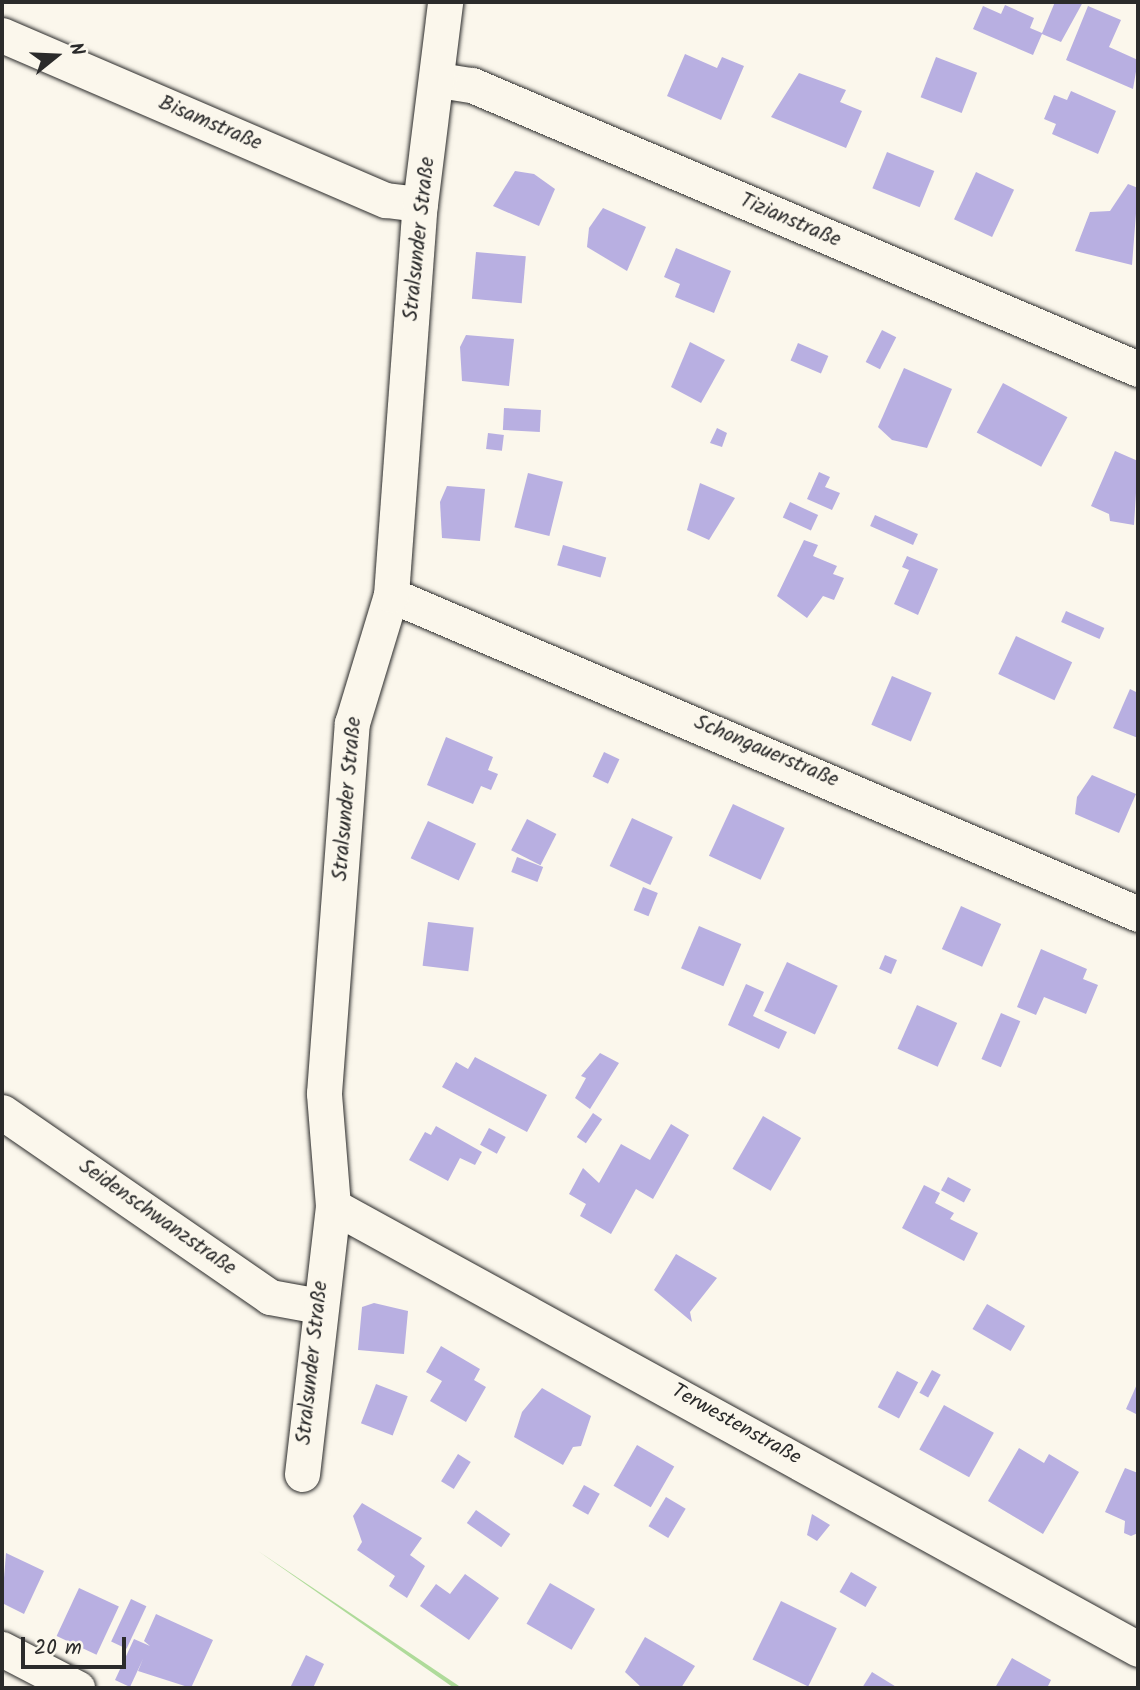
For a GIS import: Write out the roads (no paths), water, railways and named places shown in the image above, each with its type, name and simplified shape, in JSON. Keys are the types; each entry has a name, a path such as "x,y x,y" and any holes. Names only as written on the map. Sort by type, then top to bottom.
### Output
{"street":[{"name":"Stralsunder Straße","path":"302,1474 319,1306 333,1206 324,1093 352,723 391,595 420,204 439,80 445,2"},
{"name":"Bisamstraße","path":"2,35 386,200 420,204"},
{"name":"Tizianstraße","path":"439,80 472,85 1138,369"},
{"name":"Schongauerstraße","path":"391,595 1138,914"},
{"name":"Seidenschwanzstraße","path":"2,1112 270,1297 319,1306"},
{"name":"Terwestenstraße","path":"333,1206 1138,1649"},
{"path":"2,1649 77,1688"}]}
